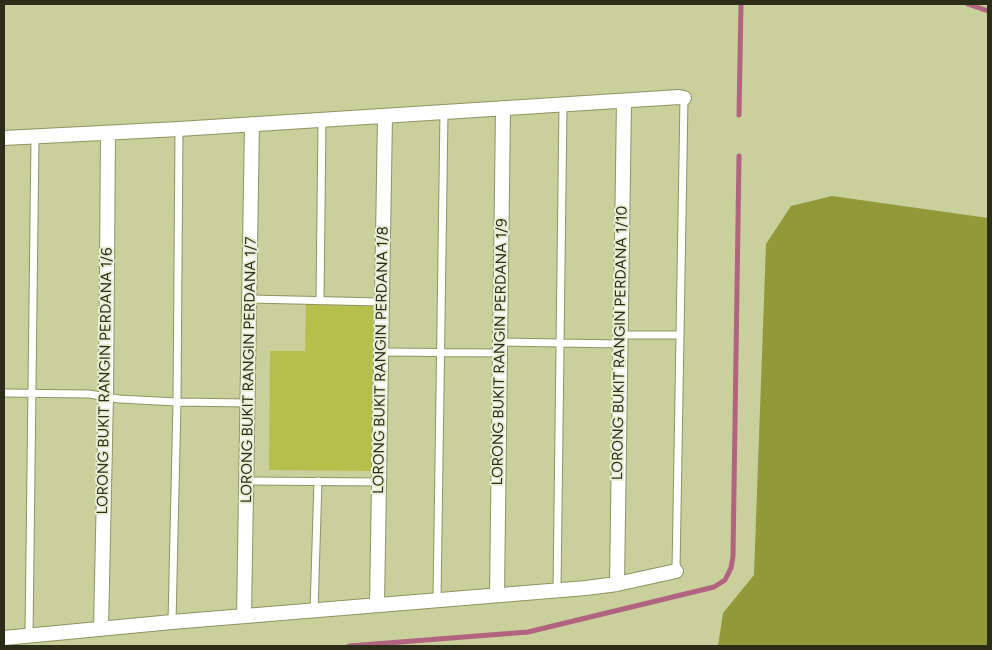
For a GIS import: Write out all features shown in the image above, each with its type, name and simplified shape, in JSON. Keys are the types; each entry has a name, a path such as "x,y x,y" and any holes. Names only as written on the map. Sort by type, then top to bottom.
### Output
{"street":[{"path":"4,138 684,98"},
{"name":"LORONG BUKIT RANGIN PERDANA 1/10","path":"617,584 624,101"},
{"name":"LORONG BUKIT RANGIN PERDANA 1/9","path":"497,595 504,108"},
{"name":"LORONG BUKIT RANGIN PERDANA 1/8","path":"377,605 385,116"},
{"name":"LORONG BUKIT RANGIN PERDANA 1/7","path":"244,616 252,124"},
{"name":"LORONG BUKIT RANGIN PERDANA 1/6","path":"102,629 108,133"},
{"path":"4,638 172,622 557,591 617,584 676,570"}],"lane":[{"path":"676,570 684,98"},
{"path":"557,591 563,104"},
{"path":"437,600 444,112"},
{"path":"320,301 322,120"},
{"path":"172,622 177,402 179,129"},
{"path":"29,635 35,137"},
{"path":"250,299 381,302"},
{"path":"381,352 440,352 680,335"},
{"path":"4,394 89,394 120,399 248,403"},
{"path":"247,481 380,482"},
{"path":"314,611 318,481"}],"green space":[{"path":"832,196 988,218 988,646 718,646 723,613 754,575 766,244 791,206"},
{"path":"306,304 373,305 372,471 269,470 270,351 305,351"}],"waterway":[{"path":"739,115 741,4"},
{"path":"968,4 988,11"},
{"path":"349,646 528,632 714,587 725,580 731,568 733,556 739,156"}]}
